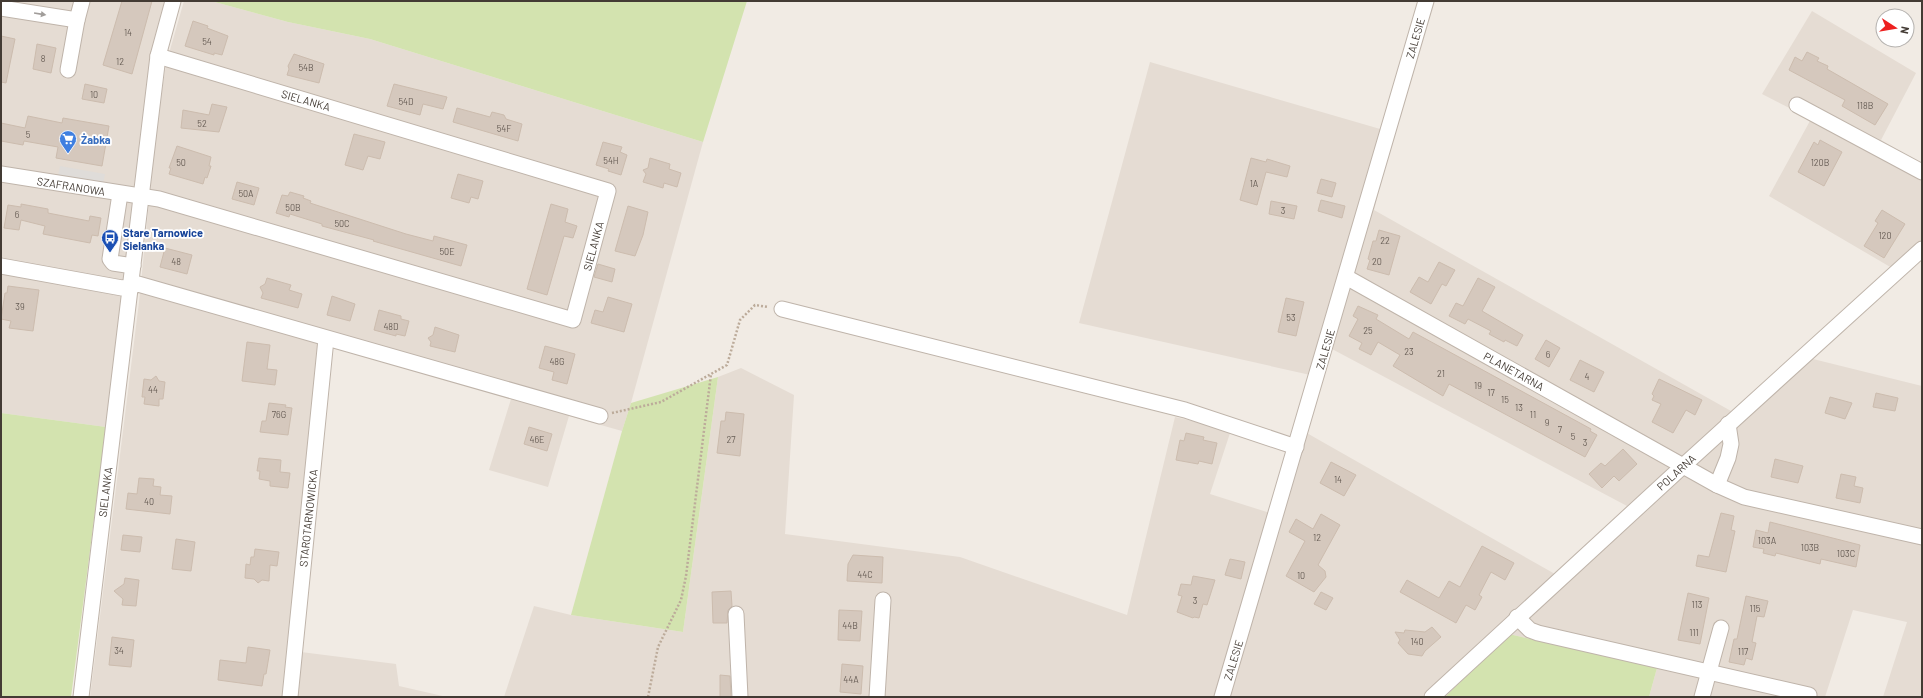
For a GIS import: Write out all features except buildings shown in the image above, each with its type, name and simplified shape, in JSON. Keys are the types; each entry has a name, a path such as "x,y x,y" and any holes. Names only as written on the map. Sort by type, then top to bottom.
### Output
{"street":[{"path":"68,70 82,1"},
{"name":"SIELANKA","path":"81,697 158,56 172,1"},
{"name":"ZALESIE","path":"1222,697 1426,1"},
{"path":"1,8 77,20"},
{"name":"SIELANKA","path":"141,198 159,199 573,320 608,191 158,56"},
{"path":"1797,105 1922,172"},
{"name":"SZAFRANOWA","path":"1,174 141,198"},
{"path":"120,194 110,259 113,263 133,266"},
{"name":"POLARNA","path":"1432,697 1728,424 1922,249"},
{"path":"1,266 122,288 138,284 154,288 326,339 600,416"},
{"name":"PLANETARNA","path":"1346,278 1717,485 1744,496 1922,537"},
{"path":"782,309 1185,410 1296,447"},
{"name":"STAROTARNOWICKA","path":"290,697 326,339"},
{"path":"1717,485 1728,458 1731,444 1728,424"},
{"path":"877,697 883,600"},
{"path":"736,614 740,697"},
{"path":"1517,618 1530,630 1538,633 1809,695"},
{"path":"1702,697 1721,628"}],"path":[{"path":"600,416 661,402 727,365 740,320 755,305 782,309"},
{"path":"648,697 658,646 681,600 686,576 711,374"}],"shaded area":[{"path":"1,1 167,1 106,427 1,413"},
{"path":"184,1 211,1 288,22 370,39 703,142 622,431 569,416 548,487 489,470 511,399 333,348 301,652 396,664 399,686 447,697 90,697 139,302 157,123 166,64"},
{"path":"1812,11 1916,73 1881,140 1922,164 1922,241 1892,268 1769,196 1811,119 1762,94"},
{"path":"1150,62 1394,133 1374,210 1731,411 1799,351 1813,359 1922,386 1922,697 1883,697 1907,622 1853,610 1825,697 1649,697 1657,668 1509,634 1445,697 504,697 534,606 571,615 683,632 718,377 741,368 794,395 785,534 960,557 1127,615 1175,417 1231,430 1210,494 1270,513 1305,432 1555,574 1627,506 1332,349 1324,378 1079,323"},
{"path":"60,166 105,174 103,184 58,176"}],"green space":[{"path":"211,1 747,1 703,142 370,39 288,22"},
{"path":"718,377 683,632 571,615 631,403"},
{"path":"1,413 106,427 71,697 1,697"},
{"path":"1509,634 1657,668 1649,697 1445,697"}],"place":[{"name":"Żabka","path":"68,154"},
{"name":"Stare Tarnowice Sielanka","path":"110,253"}]}
